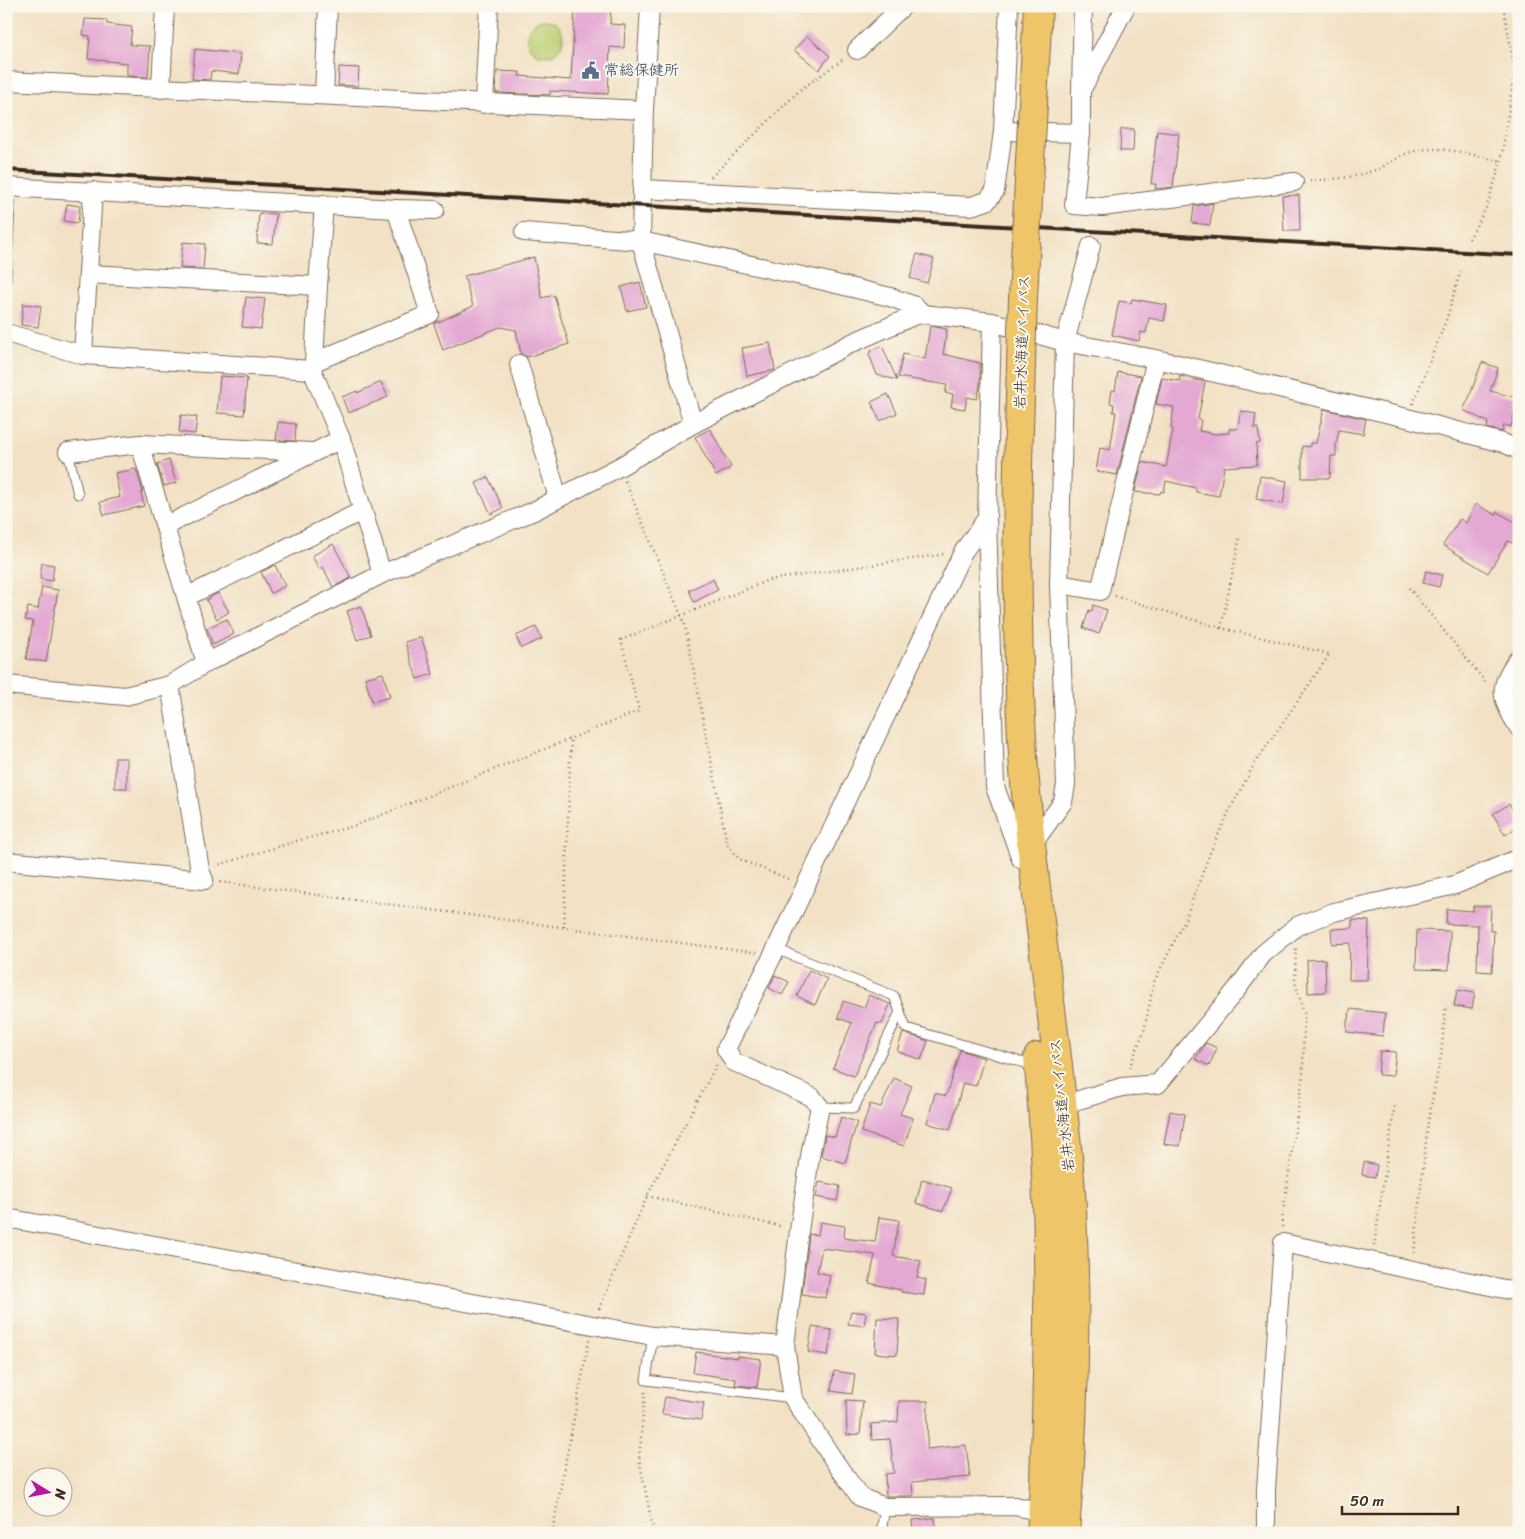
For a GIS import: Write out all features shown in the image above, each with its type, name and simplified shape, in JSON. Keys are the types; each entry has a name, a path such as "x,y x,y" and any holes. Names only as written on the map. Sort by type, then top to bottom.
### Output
{"highway":[{"name":"岩井水海道バイパス","path":"1038,6 1023,308 1018,463 1017,614 1019,679 1017,783 1053,1106 1072,1208 1073,1394 1058,1528"},
{"name":"岩井水海道バイパス","path":"1026,853 1039,1067 1053,1106"}],"street":[{"path":"161,89 165,6"},
{"path":"324,95 328,6"},
{"path":"484,104 489,6"},
{"path":"650,6 644,110 641,241 693,424"},
{"path":"857,50 903,6"},
{"path":"642,189 971,206 987,201 995,191 1003,130 1009,6"},
{"path":"1083,6 1082,133 1074,205 1102,207 1294,182"},
{"path":"1081,91 1126,6"},
{"path":"6,81 644,110"},
{"path":"1003,130 1082,133"},
{"path":"9,187 435,210"},
{"path":"83,356 93,191"},
{"path":"324,204 313,366 341,439 382,574"},
{"path":"6,334 83,356 313,366 430,314 396,209"},
{"path":"524,232 641,241 890,297 915,306 923,314"},
{"path":"992,322 987,518 995,787 1026,853 1063,802 1066,784 1059,584 1065,342 1091,246"},
{"path":"88,274 318,286"},
{"path":"7,685 125,696 170,685 206,663 382,574 534,511 619,467 693,424 852,343 913,316 923,314 992,322 1065,342 1156,359 1407,418 1503,443 1519,450"},
{"path":"1059,584 1100,591 1156,359"},
{"path":"519,364 558,498"},
{"path":"165,526 341,439"},
{"path":"68,452 140,444 312,452"},
{"path":"140,444 206,663"},
{"path":"186,597 362,511"},
{"path":"987,518 964,552 775,952 726,1049 734,1062 812,1097 820,1107 811,1150 799,1231 785,1346 793,1398 835,1462 860,1497 885,1507 1015,1506 1058,1528"},
{"path":"1519,658 1510,668 1502,690 1505,706 1519,728"},
{"path":"6,861 202,875 170,685"},
{"path":"1053,1106 1122,1087 1158,1084 1237,990 1263,954 1297,926 1334,912 1455,885 1519,858"},
{"path":"6,1218 653,1336 785,1346"},
{"path":"1266,1533 1266,1489 1283,1243 1519,1292"}],"lane":[{"path":"6,281 9,187"},
{"path":"68,452 78,494"},
{"path":"6,593 7,685"},
{"path":"775,952 894,996 906,1028 1039,1067"},
{"path":"820,1107 854,1108 900,1012"},
{"path":"653,1336 646,1380 793,1398"},
{"path":"881,1533 885,1507"}],"path":[{"path":"1469,239 1486,206 1501,161 1515,69 1503,6"},
{"path":"695,192 800,90 857,50"},
{"path":"1294,182 1347,178 1373,171 1387,165 1401,155 1421,150 1442,149 1501,161"},
{"path":"1407,418 1447,318 1461,269"},
{"path":"619,467 682,616 727,844 739,859 806,886"},
{"path":"1221,628 1240,536"},
{"path":"202,875 297,841 354,826 519,760 571,737 639,712 621,640 769,580 964,552"},
{"path":"1409,588 1505,706"},
{"path":"1100,591 1221,628 1330,654 1255,763 1229,812 1210,853 1185,920 1154,982 1144,1032 1122,1087"},
{"path":"564,927 571,737"},
{"path":"202,875 564,927 775,952"},
{"path":"1283,1243 1282,1220 1303,1075 1304,1013 1295,982 1297,926"},
{"path":"1412,1270 1428,1122 1441,1055 1446,1005"},
{"path":"552,1533 592,1325 646,1196 726,1049"},
{"path":"1372,1262 1395,1104"},
{"path":"646,1196 799,1231"},
{"path":"646,1380 638,1459 654,1533"}],"green space":[{"path":"545,20 552,21 558,25 562,31 562,45 558,51 552,55 545,56 538,55 532,51 528,45 527,38 528,31 532,25 538,21"}],"building":[{"name":"常総保健所","path":"575,6 611,6 610,24 625,25 624,48 610,47 608,94 550,91 550,95 496,93 497,71 520,72 519,76 571,80"},
{"path":"85,19 107,20 107,24 132,27 130,45 150,46 148,77 127,76 127,63 88,59 90,36 83,35"},
{"path":"807,36 830,56 819,70 794,50"},
{"path":"195,49 241,54 239,74 211,71 210,80 192,79"},
{"path":"339,67 359,68 358,86 338,85"},
{"path":"1121,129 1134,129 1133,151 1120,151"},
{"path":"1157,131 1179,134 1173,187 1155,189 1156,184 1151,184"},
{"path":"1299,195 1300,231 1284,231 1282,196"},
{"path":"1213,203 1210,225 1192,223 1194,206"},
{"path":"67,204 80,206 78,223 64,221"},
{"path":"259,213 276,214 273,244 257,243"},
{"path":"183,242 205,244 203,269 180,268"},
{"path":"917,254 934,259 927,283 910,278"},
{"path":"534,257 542,298 554,295 569,344 527,357 521,354 516,330 500,327 443,350 434,324 473,306 464,276"},
{"path":"640,282 646,307 627,311 621,287"},
{"path":"246,297 265,299 261,329 242,327"},
{"path":"1132,299 1167,305 1164,321 1149,318 1146,333 1141,332 1139,341 1112,335 1119,301 1131,303"},
{"path":"23,304 41,306 38,327 21,325"},
{"path":"930,326 947,329 943,354 980,363 980,385 977,399 967,397 965,409 951,407 953,394 945,393 947,385 898,377 903,354 925,359"},
{"path":"770,343 775,370 747,376 742,348"},
{"path":"882,346 897,380 877,375 869,354 872,350"},
{"path":"1482,362 1498,368 1490,391 1518,398 1511,427 1504,425 1502,432 1487,428 1488,422 1463,410"},
{"path":"1118,372 1141,376 1117,475 1096,471 1100,448 1110,450 1116,412 1113,412 1114,404 1110,403 1112,390 1115,391"},
{"path":"220,376 247,378 244,415 217,413"},
{"path":"1180,376 1205,382 1198,419 1201,420 1199,431 1216,434 1229,433 1229,429 1237,429 1241,411 1256,414 1254,428 1258,428 1260,443 1256,444 1257,465 1224,467 1219,496 1196,492 1196,488 1166,481 1164,492 1161,491 1160,494 1135,492 1142,462 1166,467 1173,429 1171,428 1174,407 1156,404 1162,378 1179,381"},
{"path":"381,382 388,397 348,413 342,397 357,391 357,393"},
{"path":"888,394 897,413 880,421 871,402"},
{"path":"1324,409 1366,419 1363,434 1339,430 1336,456 1331,456 1330,478 1302,478 1302,446 1310,447 1310,443 1316,443"},
{"path":"181,415 197,417 195,434 179,432"},
{"path":"278,422 296,424 295,441 276,440"},
{"path":"710,429 731,467 716,476 695,437"},
{"path":"169,460 176,483 164,486 157,464"},
{"path":"136,469 143,492 141,493 144,506 104,515 100,502 120,497 115,473"},
{"path":"1260,476 1287,481 1283,504 1256,499"},
{"path":"488,477 503,508 491,514 476,483"},
{"path":"1476,504 1496,515 1497,512 1519,524 1519,535 1514,544 1508,541 1488,573 1443,545 1460,519 1466,523"},
{"path":"333,544 351,578 333,587 323,567 319,569 312,556"},
{"path":"42,563 54,565 52,581 40,579"},
{"path":"275,565 285,586 271,593 261,572"},
{"path":"1426,571 1442,575 1439,587 1423,583"},
{"path":"713,579 718,590 694,602 689,590"},
{"path":"42,587 58,590 46,662 26,659 33,621 25,620 28,607 38,609"},
{"path":"218,593 229,612 217,619 206,600"},
{"path":"1093,605 1107,610 1099,634 1083,628 1089,610 1092,611"},
{"path":"361,606 371,635 357,640 347,611"},
{"path":"227,619 234,634 213,645 207,628"},
{"path":"536,627 542,639 521,648 516,636"},
{"path":"421,637 433,674 417,679 405,642"},
{"path":"383,673 390,697 372,702 365,678"},
{"path":"115,758 127,758 127,788 115,788"},
{"path":"1509,804 1519,819 1519,826 1505,835 1493,814"},
{"path":"1473,906 1491,906 1490,931 1494,931 1492,972 1477,971 1478,925 1446,924 1447,909 1473,911"},
{"path":"1352,920 1369,921 1367,980 1349,980 1350,943 1332,944 1331,929 1352,928"},
{"path":"1417,930 1450,931 1449,970 1416,969"},
{"path":"1325,959 1326,992 1308,993 1307,960"},
{"path":"809,970 827,979 815,1005 797,996"},
{"path":"775,975 789,982 782,995 769,988"},
{"path":"1457,990 1475,993 1472,1009 1454,1006"},
{"path":"869,995 890,1004 882,1024 877,1023 854,1076 833,1068 852,1023 838,1018 843,1001 864,1008"},
{"path":"1350,1009 1385,1013 1383,1036 1347,1032 1347,1020 1349,1020"},
{"path":"903,1033 928,1041 921,1060 897,1051"},
{"path":"1206,1043 1217,1048 1209,1066 1195,1059"},
{"path":"960,1050 984,1058 976,1086 963,1083 950,1130 927,1123 935,1093 946,1096"},
{"path":"1380,1051 1396,1052 1393,1076 1378,1075"},
{"path":"894,1078 912,1086 900,1114 913,1118 904,1146 861,1132 870,1104 881,1107"},
{"path":"1170,1111 1185,1114 1180,1146 1164,1144"},
{"path":"841,1117 857,1122 845,1163 821,1156 825,1135 835,1137"},
{"path":"1364,1162 1377,1165 1375,1177 1362,1175"},
{"path":"922,1179 952,1188 943,1211 916,1203"},
{"path":"819,1182 840,1186 837,1201 816,1197"},
{"path":"879,1217 899,1220 893,1256 921,1261 917,1278 926,1280 924,1295 901,1292 901,1290 869,1283 875,1255 822,1248 817,1272 830,1275 826,1298 802,1294 809,1234 818,1235 820,1222 845,1226 844,1238 875,1242"},
{"path":"851,1311 866,1313 864,1326 848,1324"},
{"path":"877,1318 899,1319 897,1355 875,1353"},
{"path":"812,1327 832,1330 828,1355 808,1352"},
{"path":"696,1352 761,1359 757,1387 735,1385 736,1379 693,1373"},
{"path":"834,1371 855,1374 852,1394 831,1391"},
{"path":"665,1397 704,1403 701,1420 662,1414"},
{"path":"846,1400 863,1401 860,1434 847,1435"},
{"path":"899,1401 928,1401 927,1449 966,1445 970,1477 912,1482 913,1496 886,1496 885,1474 894,1473 890,1439 872,1440 871,1424 898,1422"},
{"path":"935,1518 936,1533 913,1533 912,1520"}],"railway":[{"path":"6,170 1519,255"}],"place":[{"name":"常総保健所","path":"590,70"}]}
